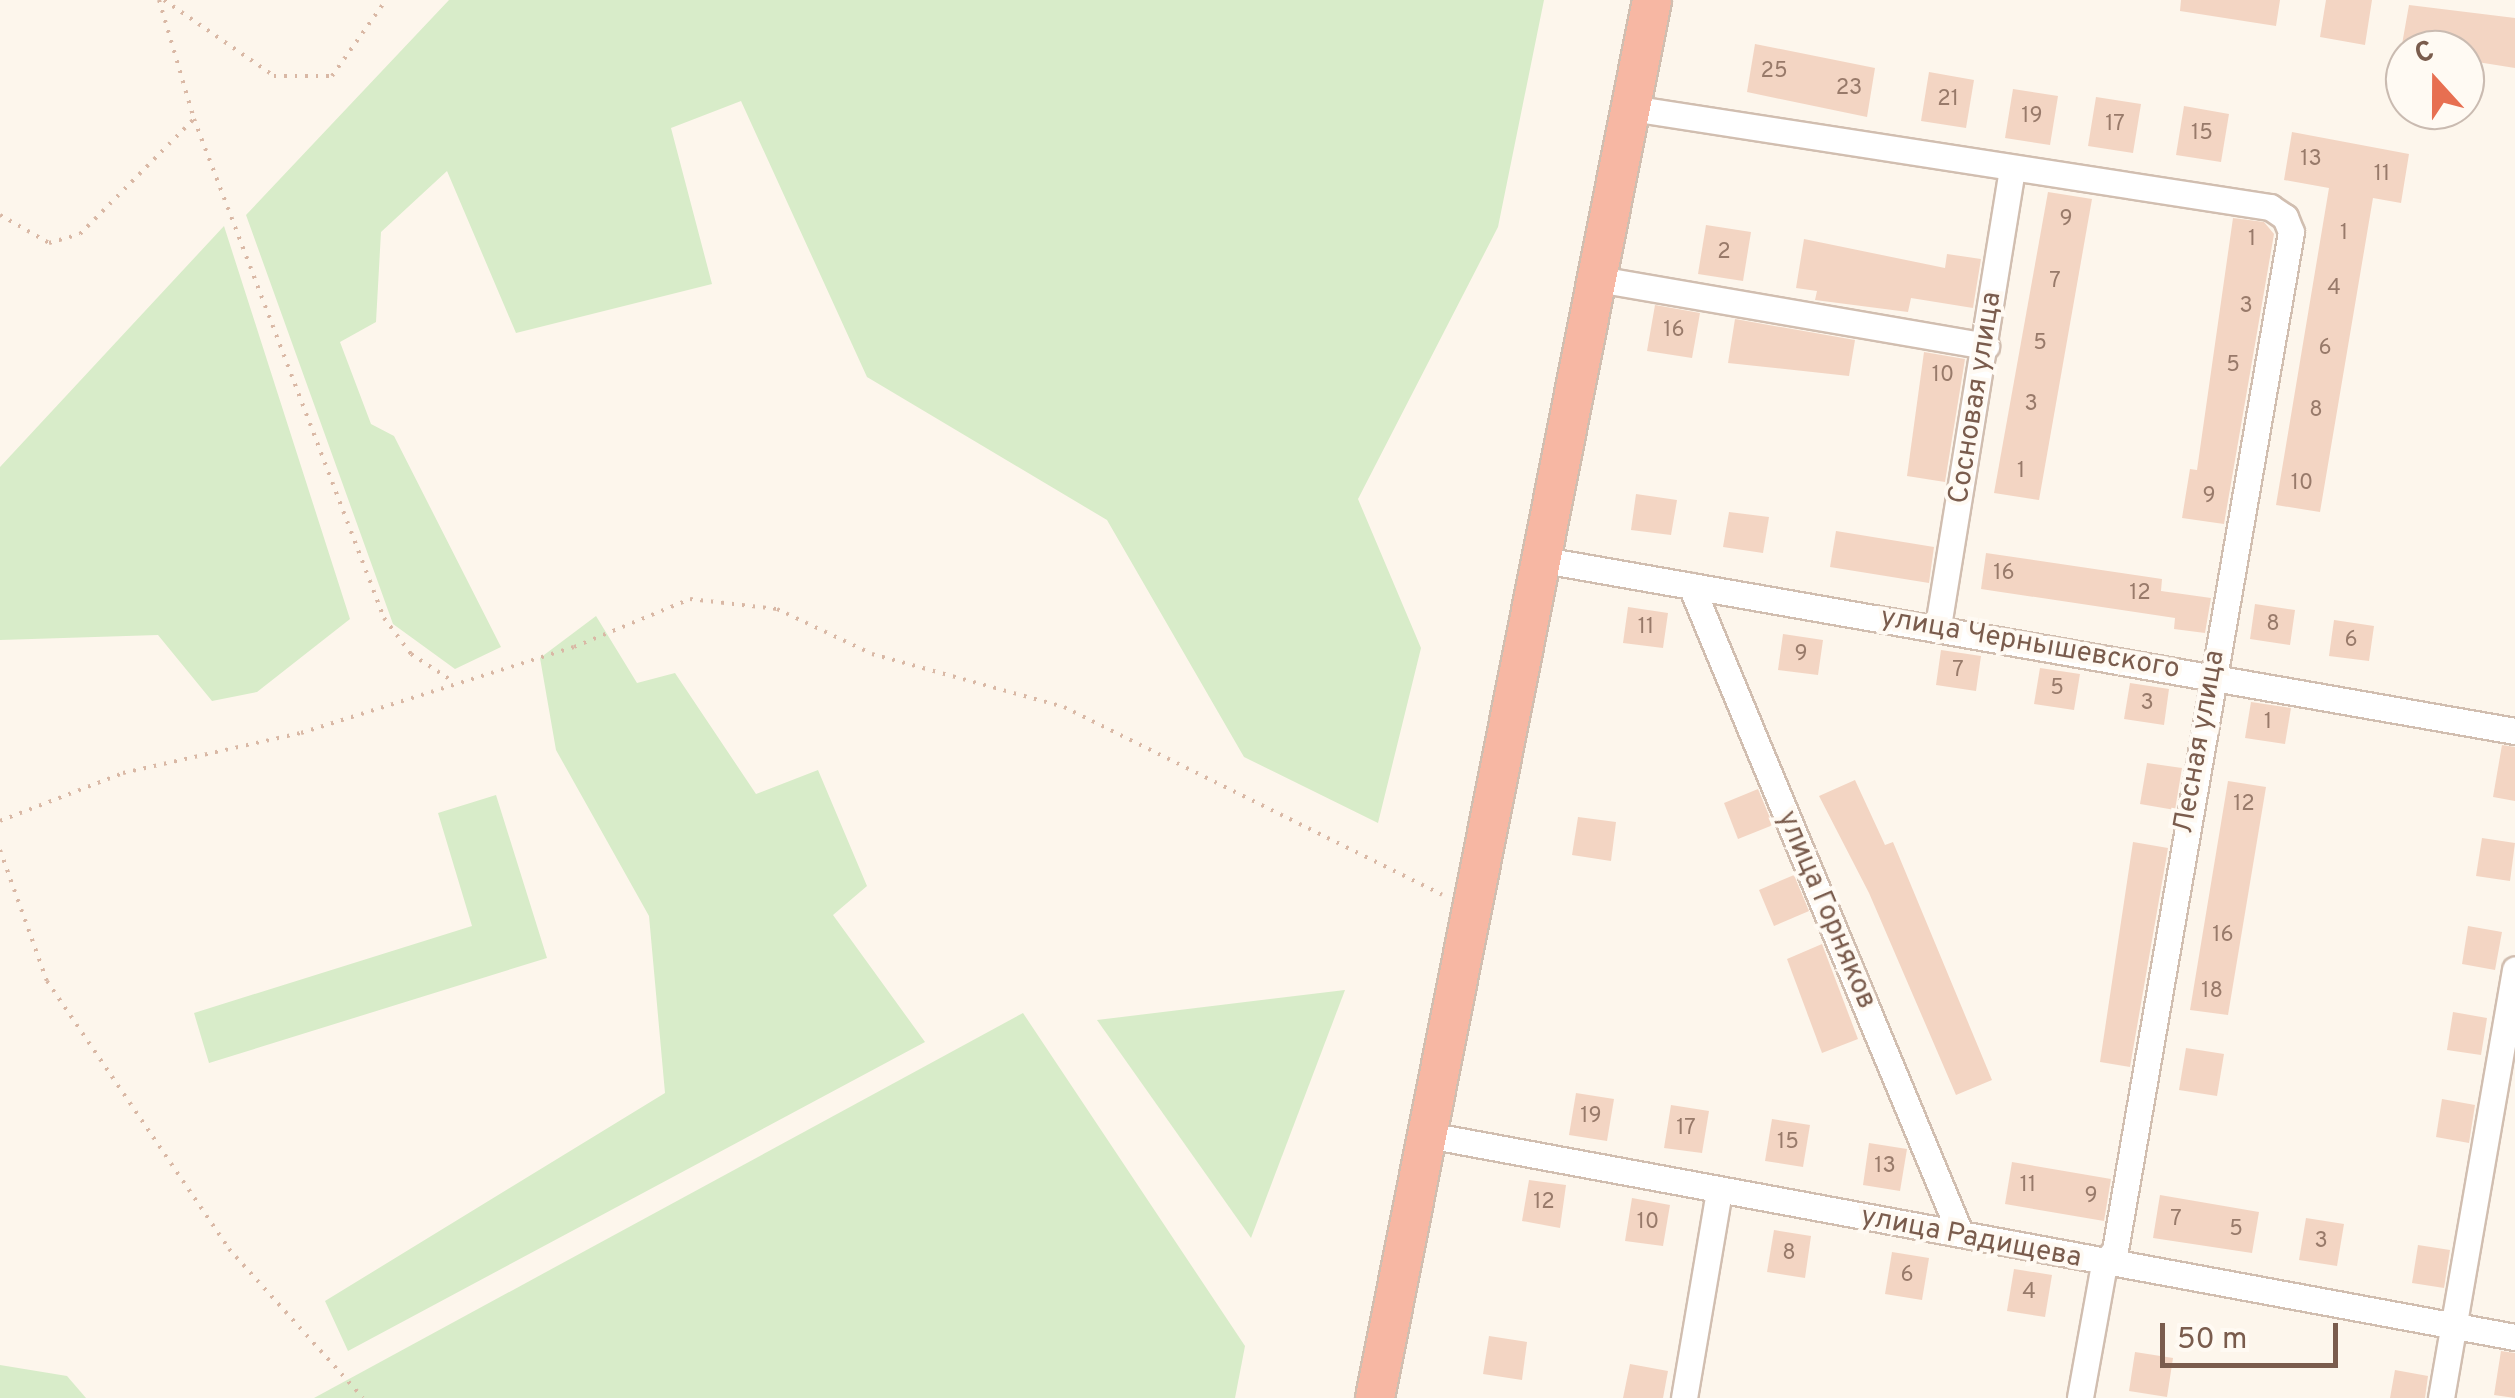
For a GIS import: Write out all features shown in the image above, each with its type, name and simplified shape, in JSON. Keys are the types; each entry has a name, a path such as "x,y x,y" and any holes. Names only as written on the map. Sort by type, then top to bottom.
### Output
{"highway":[{"path":"1376,1398 1652,0"}],"street":[{"path":"1632,108 2012,170"},
{"name":"Лесная улица","path":"2012,170 2270,208 2286,218 2290,232 2210,677 2115,1250 2104,1264"},
{"name":"Сосновая улица","path":"1938,626 2012,170"},
{"path":"1598,279 1986,346"},
{"name":"улица Чернышевского","path":"1544,560 1938,626 2515,731"},
{"name":"улица Горняков","path":"1691,586 1960,1233"},
{"path":"2442,1398 2515,969"},
{"name":"улица Радищева","path":"1428,1136 2515,1337"},
{"path":"1684,1398 1720,1192"},
{"path":"2080,1398 2104,1264"}],"path":[{"path":"162,0 274,76 332,76 386,0"},
{"path":"162,0 194,119 384,618 410,654 454,682"},
{"path":"0,215 48,243 80,234 194,119"},
{"path":"0,820 123,773 301,733 574,647 690,600 777,609 872,654 1064,706 1473,911"},
{"path":"0,850 47,981 229,1248 364,1398"}],"green space":[{"path":"449,0 1544,0 1498,227 1358,499 1421,648 1378,823 1244,757 1107,520 867,377 741,101 671,128 712,284 516,333 447,171 381,232 376,322 340,342 371,424 394,436 501,647 455,669 393,624 246,215"},
{"path":"224,226 350,619 257,692 212,701 158,635 0,640 0,467"},
{"path":"596,616 637,683 675,673 756,794 818,770 867,886 833,915 925,1042 348,1351 325,1301 665,1093 649,916 556,750 540,658"},
{"path":"496,795 547,958 209,1063 194,1013 472,926 438,813"},
{"path":"1345,990 1251,1238 1097,1020"},
{"path":"1023,1013 1245,1346 1235,1398 314,1398"},
{"path":"0,1365 67,1376 86,1398 0,1398"}],"building":[{"path":"2181,0 2280,0 2276,26 2180,11"},
{"path":"2326,0 2372,0 2365,45 2320,37"},
{"path":"2409,5 2515,18 2515,68 2485,63 2485,30 2405,30"},
{"path":"1755,44 1875,68 1867,117 1747,92"},
{"path":"1929,72 1974,80 1966,128 1921,121"},
{"path":"2013,89 2058,96 2050,145 2005,138"},
{"path":"2096,97 2141,104 2133,153 2088,146"},
{"path":"2184,106 2229,114 2221,162 2176,155"},
{"path":"2292,132 2409,154 2401,203 2373,198 2320,512 2276,505 2329,188 2284,180"},
{"path":"2048,192 2092,199 2039,500 1994,493"},
{"path":"2233,218 2264,222 2274,234 2224,524 2182,518 2190,469 2197,470"},
{"path":"1706,225 1751,232 1743,281 1698,274"},
{"path":"1804,239 1945,268 1947,254 1981,259 1973,308 1911,298 1908,312 1815,300 1817,291 1796,288"},
{"path":"1655,305 1700,313 1692,358 1647,351"},
{"path":"1735,319 1855,340 1849,376 1728,363"},
{"path":"1924,352 1965,359 1945,482 1907,476"},
{"path":"1636,494 1677,500 1671,535 1631,530"},
{"path":"1729,512 1769,517 1763,553 1723,547"},
{"path":"1836,531 1934,547 1929,583 1830,567"},
{"path":"1986,553 2162,579 2161,591 2211,598 2205,633 2174,629 2175,618 1981,589"},
{"path":"2255,604 2295,610 2290,645 2250,639"},
{"path":"1628,607 1668,613 1663,648 1623,643"},
{"path":"2334,620 2374,626 2369,661 2329,656"},
{"path":"1783,634 1823,640 1818,675 1778,670"},
{"path":"1941,650 1981,656 1976,691 1936,685"},
{"path":"2040,668 2080,674 2074,710 2034,704"},
{"path":"2130,683 2169,689 2164,725 2124,719"},
{"path":"2251,702 2291,708 2285,744 2245,738"},
{"path":"2502,745 2515,747 2515,801 2493,797"},
{"path":"2147,763 2182,768 2175,810 2140,804"},
{"path":"1855,780 1885,845 1893,842 1992,1080 1956,1095 1869,893 1819,796"},
{"path":"2228,781 2266,787 2228,1015 2190,1010"},
{"path":"1758,789 1773,825 1738,839 1724,803"},
{"path":"1578,817 1616,822 1611,861 1572,855"},
{"path":"2482,838 2515,843 2510,881 2476,876"},
{"path":"2133,842 2168,848 2130,1067 2100,1062"},
{"path":"1794,875 1809,911 1774,926 1759,890"},
{"path":"2468,926 2502,932 2495,970 2462,964"},
{"path":"1822,944 1858,1039 1822,1053 1787,959"},
{"path":"2453,1012 2487,1018 2481,1055 2447,1050"},
{"path":"2186,1048 2224,1054 2217,1096 2179,1090"},
{"path":"1576,1093 1614,1099 1607,1141 1569,1135"},
{"path":"2442,1099 2475,1105 2469,1143 2436,1137"},
{"path":"1671,1105 1709,1111 1702,1153 1664,1148"},
{"path":"1772,1119 1810,1125 1803,1167 1765,1161"},
{"path":"1869,1143 1907,1149 1900,1191 1863,1185"},
{"path":"2012,1162 2111,1179 2104,1221 2005,1204"},
{"path":"1529,1180 1566,1185 1560,1228 1522,1221"},
{"path":"2160,1195 2259,1212 2252,1253 2153,1238"},
{"path":"1632,1198 1670,1205 1663,1246 1625,1241"},
{"path":"2306,1218 2344,1224 2337,1266 2299,1260"},
{"path":"1774,1230 1811,1236 1805,1278 1767,1272"},
{"path":"2418,1245 2450,1250 2444,1288 2412,1283"},
{"path":"1892,1252 1929,1258 1922,1300 1885,1294"},
{"path":"2014,1269 2052,1275 2045,1317 2007,1311"},
{"path":"1489,1336 1527,1342 1522,1380 1483,1374"},
{"path":"2501,1351 2515,1353 2515,1398 2494,1395"},
{"path":"2135,1352 2173,1358 2167,1397 2129,1391"},
{"path":"1630,1364 1668,1371 1663,1398 1623,1398"},
{"path":"2395,1370 2428,1376 2425,1398 2390,1398"}]}
